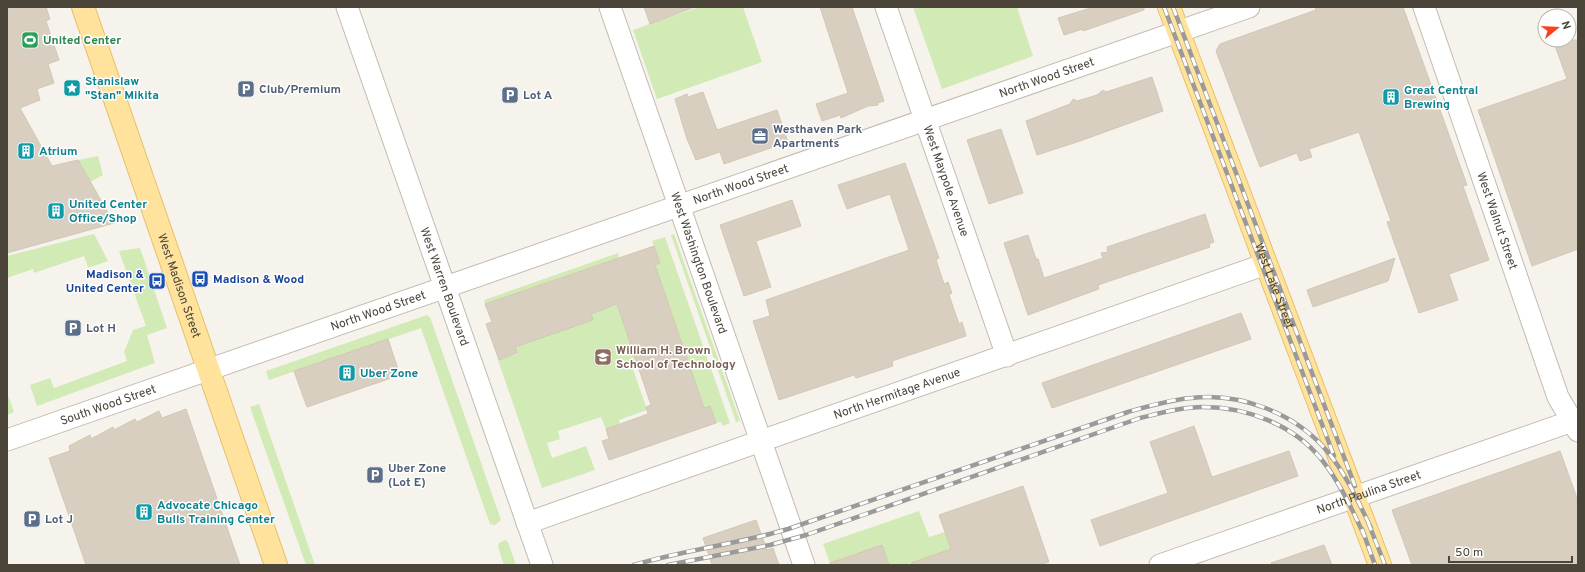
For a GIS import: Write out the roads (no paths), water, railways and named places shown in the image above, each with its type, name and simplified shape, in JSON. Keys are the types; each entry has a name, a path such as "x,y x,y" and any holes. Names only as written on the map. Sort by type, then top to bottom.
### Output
{"main road":[{"name":"West Madison Street","path":"83,7 276,565"},
{"name":"West Lake Street","path":"1169,7 1380,565"}],"street":[{"name":"West Warren Boulevard","path":"347,7 542,565"},
{"name":"West Washington Boulevard","path":"610,7 804,565"},
{"name":"West Maypole Avenue","path":"886,7 1007,356"},
{"name":"North Wood Street","path":"209,370 1249,7"},
{"name":"West Walnut Street","path":"1424,7 1558,397 1576,423"},
{"name":"North Hermitage Avenue","path":"527,522 1007,356 1266,264"},
{"name":"South Wood Street","path":"7,440 209,370"},
{"name":"North Paulina Street","path":"1160,565 1576,423"}],"railway":[{"path":"1164,7 1334,456"},
{"path":"1173,7 1355,486"},
{"path":"634,565 788,529 1128,412 1175,400 1210,397 1228,398 1265,408 1283,416 1314,438 1327,451 1340,469 1371,528"},
{"path":"668,565 770,545 806,535 1140,418 1195,407 1236,410 1268,420 1298,437 1322,460 1345,496 1364,535"},
{"path":"1368,522 1385,565"},
{"path":"1362,529 1375,565"}],"place":[{"name":"United Center","path":"30,40"},
{"name":"Stanislaw \"Stan\" Mikita","path":"72,88"},
{"name":"Club/Premium","path":"246,89"},
{"name":"Lot A","path":"510,95"},
{"name":"Great Central Brewing","path":"1391,97"},
{"name":"Westhaven Park Apartments","path":"760,136"},
{"name":"Atrium","path":"26,151"},
{"name":"United Center Office/Shop","path":"56,211"},
{"name":"Madison & Wood","path":"200,279"},
{"name":"Madison & United Center","path":"157,281"},
{"name":"Lot H","path":"73,328"},
{"name":"William H. Brown School of Technology","path":"603,357"},
{"name":"Uber Zone","path":"347,373"},
{"name":"Uber Zone (Lot E)","path":"375,475"},
{"name":"Advocate Chicago Bulls Training Center","path":"144,512"},
{"name":"Lot J","path":"32,519"}]}
